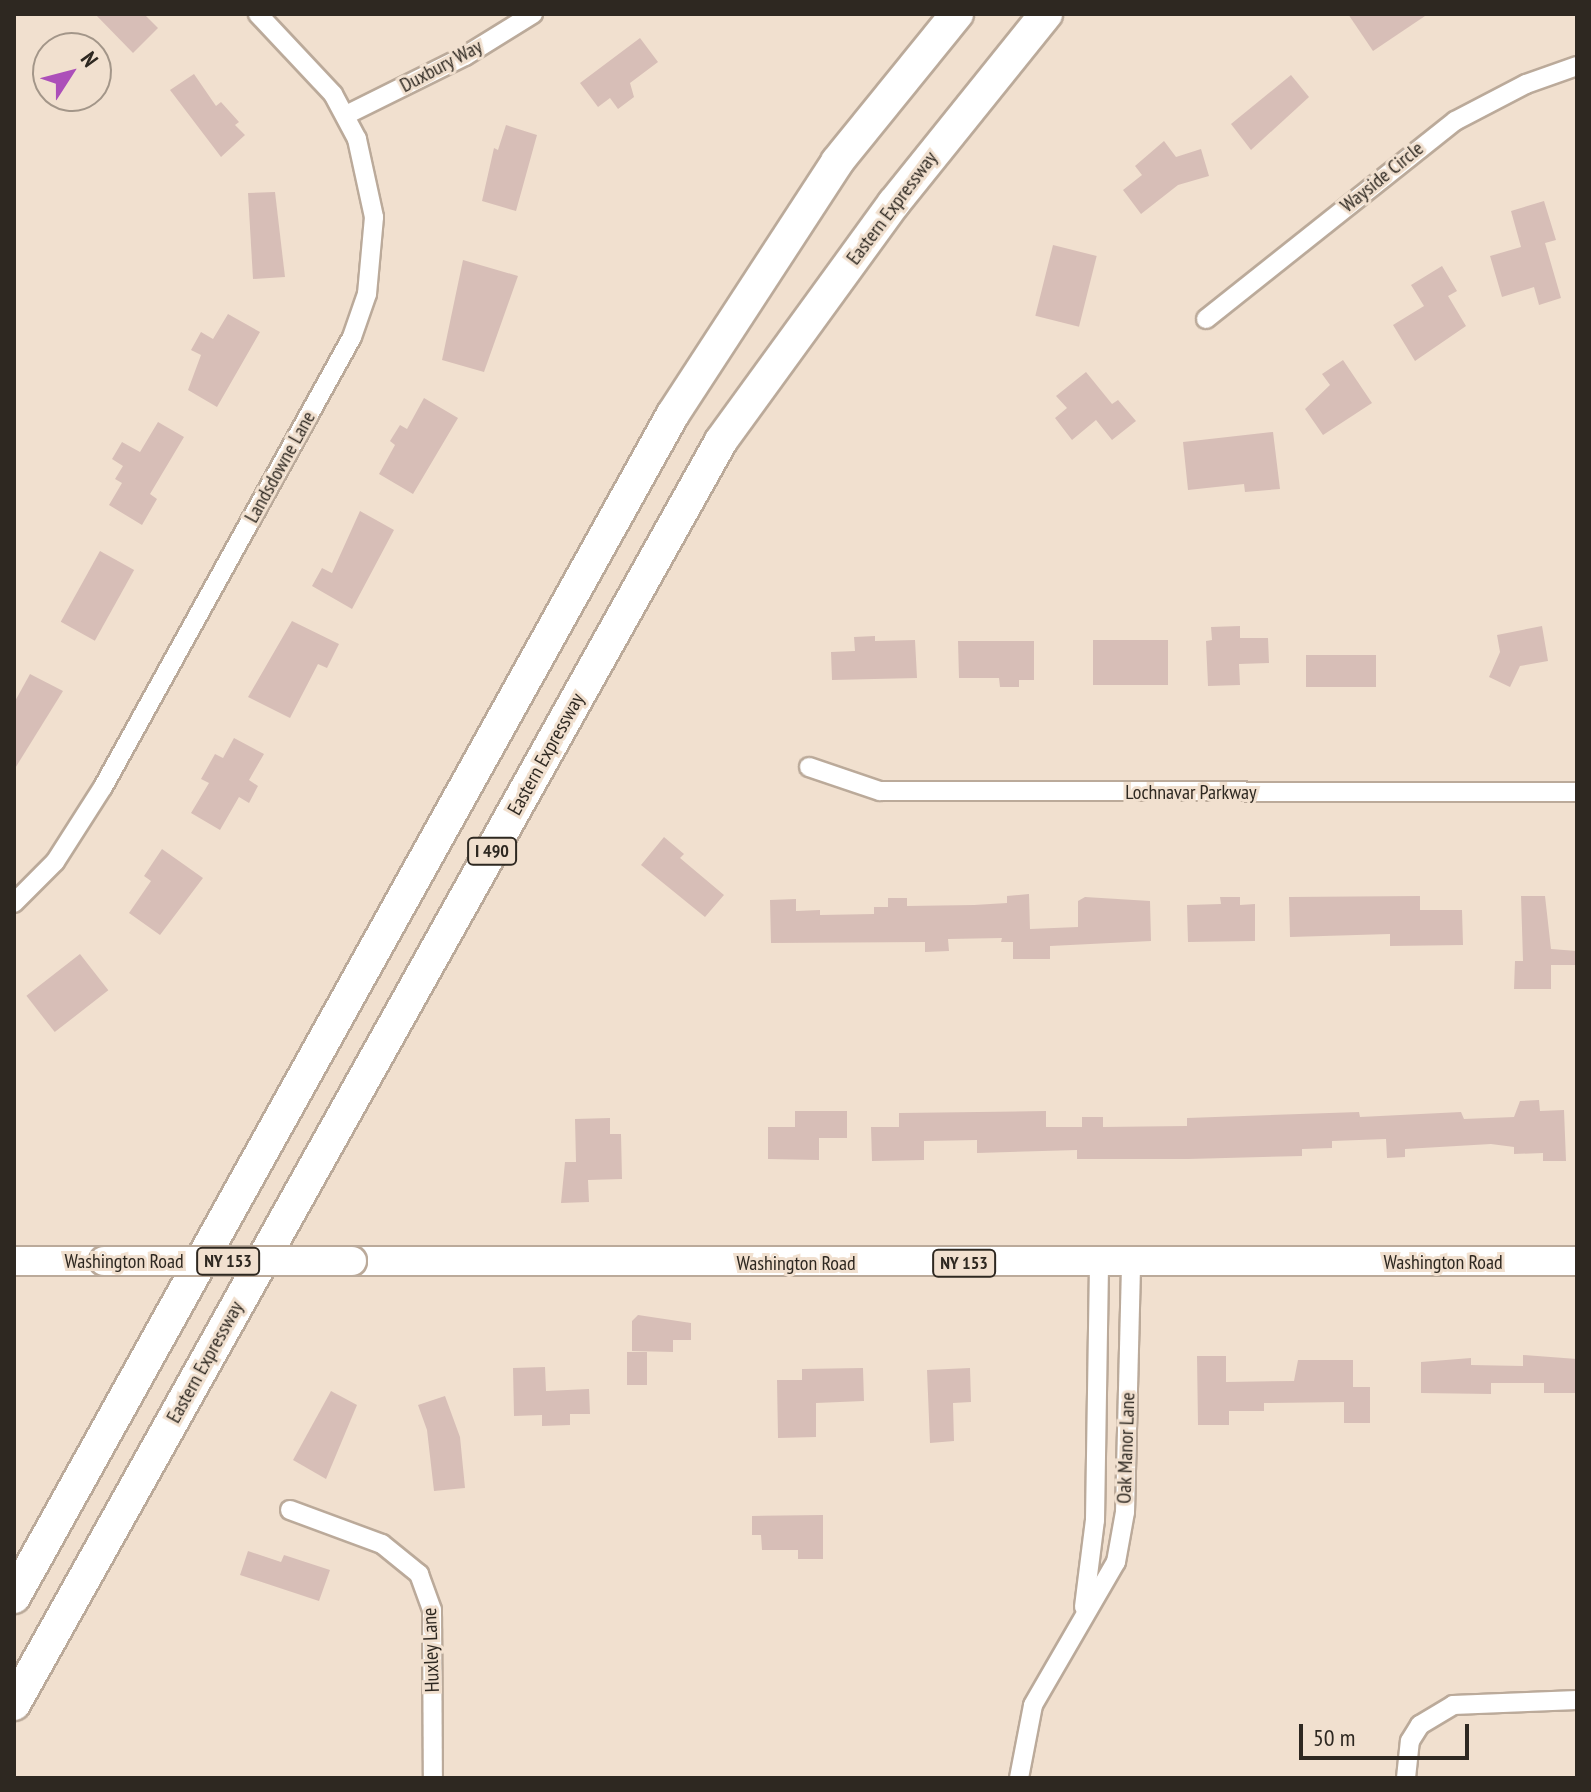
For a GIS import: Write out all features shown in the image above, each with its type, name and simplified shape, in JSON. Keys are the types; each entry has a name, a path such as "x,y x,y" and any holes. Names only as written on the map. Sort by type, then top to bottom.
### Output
{"highway":[{"name":"I 490","path":"14,1597 673,414 837,162 957,14"},
{"name":"Eastern Expressway","path":"14,1704 721,441 894,203 1037,25 1055,14"}],"main road":[{"name":"Washington Road","path":"14,1261 1131,1264 1577,1261"}],"street":[{"name":"Landsdowne Lane","path":"14,903 55,862 81,824 352,337 369,281 374,217 366,165 346,115 315,72 258,14"},
{"name":"Duxbury Way","path":"346,115 465,56 533,14"},
{"name":"Wayside Circle","path":"1206,319 1455,121 1526,84 1577,66"},
{"name":"Lochnavar Parkway","path":"809,767 880,791 1577,792"},
{"name":"Oak Manor Lane","path":"1081,1622 1095,1520 1099,1263"},
{"name":"Oak Manor Lane","path":"1019,1778 1033,1705 1116,1562 1125,1512 1131,1264"},
{"name":"Huxley Lane","path":"290,1510 382,1544 419,1574 432,1610 433,1778"},
{"path":"1406,1778 1410,1741 1420,1725 1453,1705 1577,1700"}],"building":[{"path":"95,14 144,14 158,28 133,53"},
{"path":"1348,14 1428,14 1373,51"},
{"path":"640,38 658,62 630,83 634,97 618,109 610,98 598,107 580,83"},
{"path":"194,74 216,106 221,102 239,122 235,125 245,135 221,157 170,90"},
{"path":"1291,75 1309,97 1251,150 1231,124"},
{"path":"506,125 537,135 516,211 482,201 494,148 498,150"},
{"path":"1164,141 1176,157 1201,149 1209,176 1178,185 1141,214 1123,190 1142,175 1135,166"},
{"path":"275,192 285,277 253,279 248,193"},
{"path":"1544,201 1556,240 1545,243 1561,298 1539,305 1534,287 1502,297 1490,256 1521,247 1511,211"},
{"path":"1053,245 1097,256 1079,327 1035,316"},
{"path":"463,260 518,276 484,372 442,360"},
{"path":"1442,266 1457,291 1448,296 1466,326 1415,361 1393,325 1424,306 1411,285"},
{"path":"228,314 260,332 217,407 188,390 201,355 191,350 201,332 213,339"},
{"path":"1343,360 1372,403 1323,435 1305,409 1330,385 1322,374"},
{"path":"1086,372 1112,404 1118,400 1136,421 1112,440 1096,420 1072,440 1055,418 1067,408 1056,396"},
{"path":"424,398 458,418 413,494 379,474 395,445 390,441 400,425 407,429"},
{"path":"158,422 184,437 150,494 157,499 142,525 109,505 122,483 115,479 123,466 112,459 122,442 140,452"},
{"path":"1273,432 1280,489 1245,492 1244,484 1188,490 1183,442"},
{"path":"360,511 394,530 352,609 312,586 322,568 332,573"},
{"path":"100,551 134,570 95,641 61,622"},
{"path":"292,621 339,644 327,668 318,664 290,718 248,697"},
{"path":"1240,626 1240,638 1268,638 1269,663 1239,664 1240,685 1208,686 1206,641 1212,640 1211,627"},
{"path":"1542,626 1548,661 1520,666 1510,687 1489,677 1500,652 1497,635"},
{"path":"875,636 875,641 915,640 917,678 832,680 831,652 855,651 854,637"},
{"path":"1093,640 1168,640 1168,685 1093,685"},
{"path":"958,641 1034,641 1034,680 1019,680 1019,687 1000,687 999,678 959,678"},
{"path":"1306,655 1376,655 1376,687 1306,687"},
{"path":"30,674 63,691 14,770 14,703"},
{"path":"234,738 264,754 249,780 258,786 249,803 239,797 220,830 191,813 209,783 201,779 215,754 223,758"},
{"path":"664,837 684,854 680,858 724,895 705,917 641,865"},
{"path":"162,849 203,878 160,935 129,913 151,881 144,876"},
{"path":"1029,894 1030,929 1078,927 1078,901 1085,897 1150,901 1151,941 1050,946 1050,959 1013,959 1013,942 1001,942 1002,938 948,939 949,951 925,952 925,942 771,943 770,900 796,899 796,911 820,910 820,915 874,914 874,907 888,907 888,898 907,898 907,906 974,905 1007,903 1007,896"},
{"path":"1420,896 1420,910 1462,910 1463,945 1390,946 1390,934 1290,937 1289,897"},
{"path":"1521,896 1545,896 1551,949 1577,951 1577,965 1551,965 1551,989 1514,989 1515,961 1523,961"},
{"path":"1220,897 1240,897 1240,905 1255,904 1255,941 1188,942 1187,905 1221,904"},
{"path":"80,954 108,990 55,1032 26,996"},
{"path":"1539,1100 1540,1111 1564,1110 1566,1161 1543,1161 1543,1153 1514,1154 1514,1147 1491,1144 1405,1149 1405,1157 1387,1158 1386,1139 1332,1141 1332,1148 1302,1149 1302,1156 1188,1159 1077,1159 1077,1150 977,1153 977,1140 924,1141 924,1160 872,1161 871,1127 899,1127 899,1113 1046,1111 1046,1127 1082,1127 1082,1117 1103,1117 1103,1127 1187,1126 1187,1118 1359,1112 1360,1117 1461,1112 1464,1119 1514,1117 1520,1101"},
{"path":"795,1111 847,1111 847,1138 819,1138 819,1160 768,1159 768,1127 795,1127"},
{"path":"610,1118 610,1134 621,1134 622,1179 588,1180 589,1202 561,1203 565,1162 576,1162 575,1119"},
{"path":"638,1315 691,1323 691,1340 673,1340 673,1352 632,1351 632,1321"},
{"path":"627,1352 647,1352 647,1385 627,1385"},
{"path":"1523,1355 1577,1359 1577,1393 1544,1393 1544,1383 1491,1383 1491,1394 1421,1393 1421,1362 1471,1358 1471,1365 1523,1366"},
{"path":"1197,1356 1226,1356 1226,1382 1294,1381 1298,1360 1353,1360 1353,1387 1370,1387 1370,1423 1344,1423 1344,1402 1264,1403 1264,1411 1229,1411 1229,1425 1198,1425"},
{"path":"545,1367 546,1391 589,1389 590,1414 570,1414 570,1425 542,1426 542,1415 514,1416 513,1368"},
{"path":"863,1368 864,1401 816,1403 816,1437 778,1438 777,1380 802,1380 802,1369"},
{"path":"970,1368 971,1402 953,1403 954,1441 930,1443 927,1370"},
{"path":"331,1391 357,1405 326,1479 293,1460"},
{"path":"445,1396 460,1437 465,1488 434,1491 427,1430 418,1405"},
{"path":"823,1515 823,1559 798,1559 798,1550 762,1550 761,1535 752,1535 752,1516"},
{"path":"248,1551 281,1562 284,1555 330,1570 319,1601 240,1575"}]}
